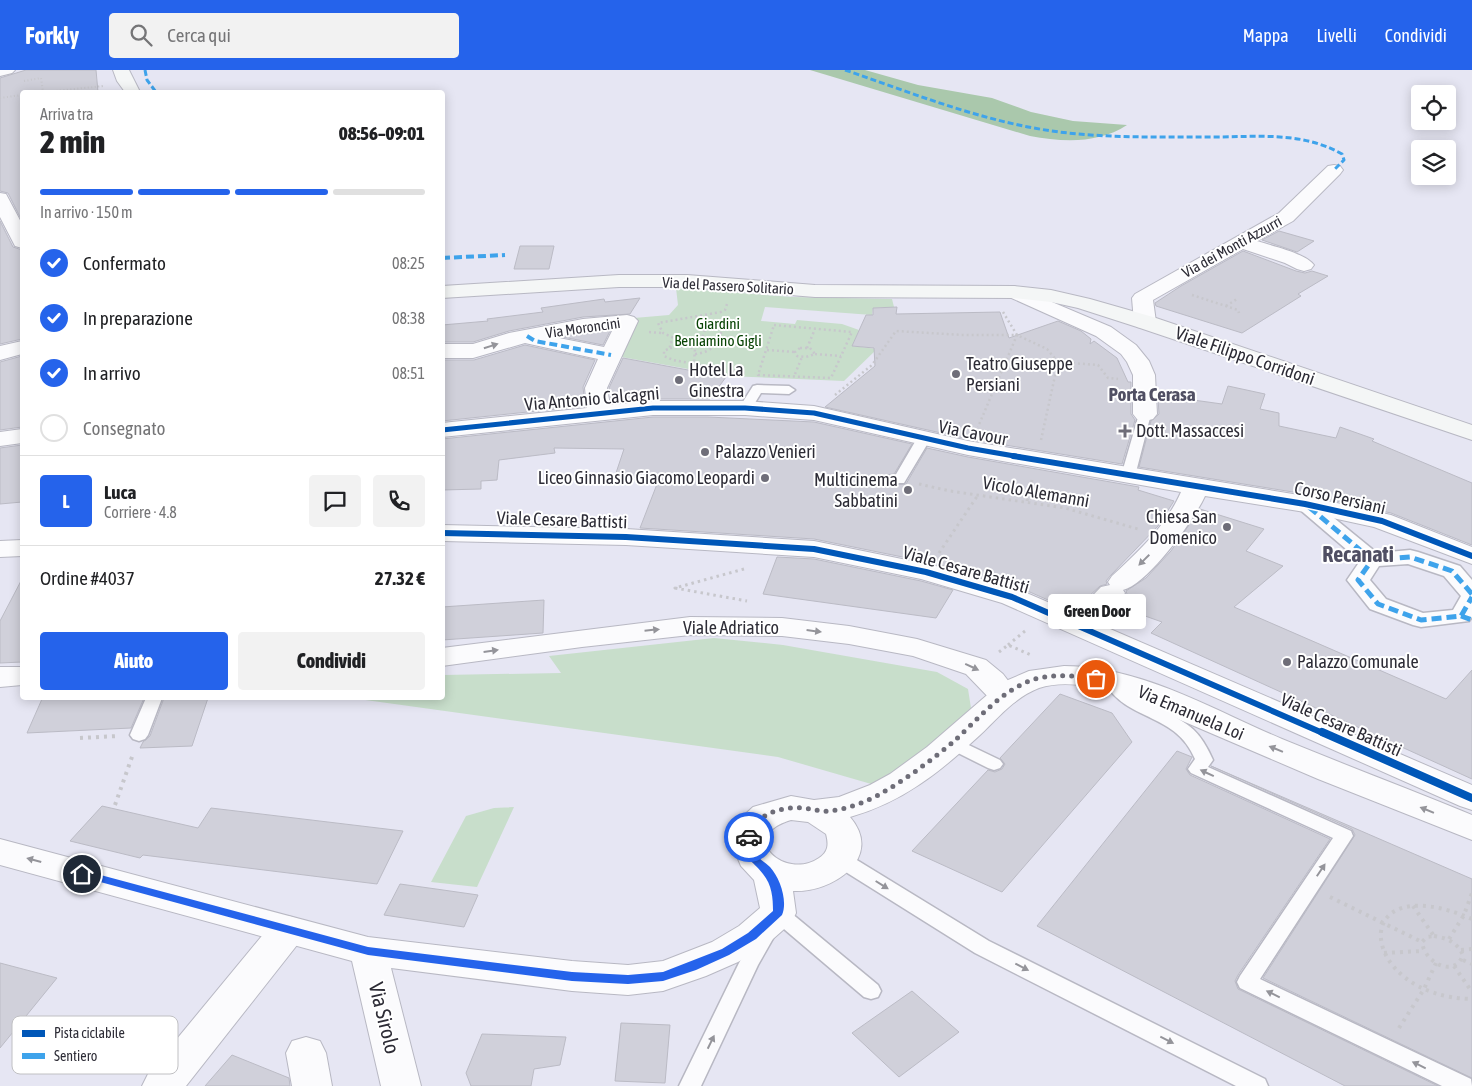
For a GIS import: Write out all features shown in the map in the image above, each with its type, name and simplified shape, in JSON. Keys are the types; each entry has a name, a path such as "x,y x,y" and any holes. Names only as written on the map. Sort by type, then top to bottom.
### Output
{"main road":[{"name":"Via del Passero Solitario","path":"445,292 619,281 687,282 815,291 1014,292"},
{"name":"Viale Filippo Corridoni","path":"1014,292 1083,303 1145,322 1472,433"}],"street":[{"path":"0,71 7,70"},
{"name":"Via dei Monti Azzurri","path":"1145,322 1142,298 1286,217 1334,170"},
{"path":"0,198 20,238"},
{"path":"1240,242 1292,259 1304,265"},
{"path":"1014,292 1044,307 1086,322 1115,338 1134,357 1144,373 1145,414"},
{"name":"Via Moroncini","path":"445,351 473,351 527,336 583,325 628,321 596,388 599,412"},
{"path":"527,336 535,341 611,355"},
{"path":"0,353 20,348"},
{"name":"Via Antonio Calcagni","path":"445,430 599,412 653,408 745,408"},
{"name":"Via Cavour","path":"745,408 814,413 968,448 1196,487"},
{"path":"0,439 20,436"},
{"path":"1079,626 1166,538 1196,487"},
{"name":"Corso Persiani","path":"1196,487 1305,504 1382,521 1472,556"},
{"path":"1305,504 1372,560 1410,557 1452,571 1472,594"},
{"name":"Viale Cesare Battisti","path":"445,533 626,536 814,549 926,572 1012,597 1472,798"},
{"path":"0,549 20,548"},
{"path":"1372,560 1358,580 1378,604 1421,620 1468,611"},
{"name":"Viale Adriatico","path":"445,657 690,626 782,627 849,635 917,648 947,657 976,668 992,681 1004,696"},
{"name":"Via Emanuela Loi","path":"841,846 855,814 874,798 914,773 952,743 1004,696 1019,686 1038,678 1058,675 1109,680 1144,691 1244,736 1472,828"},
{"path":"0,677 20,676"},
{"name":"Via Emanuela Loi","path":"817,811 839,809 874,798"},
{"path":"804,808 817,811 828,817 841,846 827,870 808,877 793,878 766,870 756,862 750,852 749,836 757,822 766,814 778,810 804,808"},
{"path":"0,852 368,951 572,976 628,980 663,976 692,966 726,952 752,936 778,913 778,898 774,884 766,870"},
{"path":"178,1066 288,930"},
{"name":"Via Sirolo","path":"368,951 400,1086"},
{"path":"162,1086 172,1074"}],"lane":[{"path":"745,408 757,389 789,390"},
{"path":"1128,476 1145,414"},
{"path":"881,480 899,480 924,438"},
{"path":"1109,680 1132,701 1186,730 1199,745 1204,760 1197,769 1344,836 1247,982 1463,1086"},
{"path":"139,736 153,700"},
{"path":"952,743 994,764"},
{"path":"841,846 982,947 1257,1086"},
{"path":"690,1086 749,962 778,913 795,890 808,877"},
{"path":"778,913 871,991"}],"path":[{"path":"62,90 127,82"},
{"path":"0,98 20,95"},
{"path":"1163,286 1238,310 1239,313"},
{"path":"1225,306 1238,299"},
{"path":"686,346 686,343 663,333 658,323 721,312 727,307 727,302"},
{"path":"705,329 701,342 693,347 670,348 664,351 664,356 673,360 694,362 758,375 831,378 852,332 774,325 758,375"},
{"path":"807,348 815,329"},
{"path":"695,354 712,351 722,330"},
{"path":"814,413 872,365 896,331 962,335 1017,335 1047,349 1058,362 1098,365 1108,378"},
{"path":"968,448 1017,335"},
{"path":"670,348 670,343 676,340"},
{"path":"693,347 695,354 694,362"},
{"path":"767,350 794,352 800,348 807,348 812,349 815,354"},
{"path":"794,352 797,356 802,357 815,354 841,356"},
{"path":"1037,460 1058,362"},
{"path":"926,572 978,495"},
{"path":"752,602 674,588 753,566 756,545"},
{"path":"1008,646 1026,630"},
{"path":"80,738 139,736 116,805"},
{"path":"1310,887 1422,942"},
{"path":"1449,940 1464,915 1472,894"},
{"path":"1413,906 1434,936"},
{"path":"1472,919 1440,907 1413,906 1396,911 1384,923 1380,940 1384,953 1404,976 1424,989 1444,996 1472,999"},
{"path":"1422,942 1427,937 1434,936 1449,940 1462,950 1472,949"},
{"path":"1422,942 1423,951 1436,963 1443,966 1453,966 1463,960"},
{"path":"1462,950 1463,960"},
{"path":"1384,953 1423,951"},
{"path":"1463,960 1472,964"},
{"path":"1386,1048 1424,989 1436,963"},
{"path":"1453,966 1472,992"}],"green space":[{"path":"810,70 865,70 918,85 992,98 1031,112 1073,121 1127,125 1104,136 1080,140 1030,136"},
{"name":"Giardini Beniamino Gigli","path":"676,288 792,297 892,299 894,307 873,308 872,315 765,307 761,321 795,324 797,320 842,324 859,330 852,346 877,349 844,381 727,376 616,356 634,318 669,315 678,305"},
{"path":"714,638 783,645 937,672 968,689 971,708 885,788 778,757 365,700 445,700 445,675 561,673 549,656"},
{"path":"514,807 477,887 431,882 466,816 494,808"}],"building":[{"path":"26,70 96,70 98,90 20,90 20,217 8,193 0,191 0,78"},
{"path":"0,221 13,247 20,249 20,339 0,344"},
{"path":"1279,231 1314,241 1297,252 1262,240"},
{"path":"520,246 554,246 549,269 514,269"},
{"path":"1243,251 1296,271 1305,273 1312,271 1328,276 1298,294 1301,296 1242,333 1156,306 1155,303 1181,286"},
{"path":"640,298 630,314 583,317 509,331 473,342 445,342 445,325 488,321 487,319 543,312 541,308 604,299 605,302"},
{"path":"897,307 896,314 1000,312 1009,338 1058,321 1081,331 1091,339 1090,344 1094,341 1117,358 1128,382 1131,382 1131,414 1135,420 1122,464 968,439 825,407 875,366 874,348 852,346 866,315 873,315 873,308"},
{"path":"610,331 603,345 563,337 583,333"},
{"path":"525,345 595,360 583,387 585,406 445,421 445,360 474,360"},
{"path":"20,357 20,427 0,430 0,362"},
{"name":"Hotel La Ginestra","path":"623,358 726,377 710,399 653,399 612,403 609,388"},
{"path":"1228,386 1265,394 1260,409 1279,413 1279,426 1336,438 1340,427 1374,439 1372,441 1472,483 1472,545 1391,513 1305,494 1139,467 1151,421 1159,414 1158,398 1178,401 1179,398 1222,404"},
{"path":"653,417 708,417 814,422 912,444 894,474 874,476 872,481 876,485 906,484 927,448 1139,487 1138,490 1174,501 1158,526 1111,575 1106,581 1107,584 1100,586 1073,611 1023,589 937,564 814,539 640,528 659,479 615,476 624,449 554,448 555,453 499,460 497,480 481,481 481,489 445,490 445,439"},
{"path":"20,445 20,502 0,504 0,448"},
{"name":"Palazzo Comunale","path":"1200,509 1264,529 1246,551 1283,566 1234,607 1446,699 1472,670 1472,779 1151,633 1162,622 1117,606 1127,594 1126,591 1146,578 1171,551"},
{"path":"777,557 814,559 921,581 953,590 936,618 763,594"},
{"path":"20,583 20,662 0,663 0,621"},
{"path":"544,600 543,633 445,640 445,607"},
{"path":"1060,694 1112,713 1132,742 1002,892 912,851 988,770 995,772 1002,769 1005,764 1000,758"},
{"path":"42,700 143,700 131,728 27,733"},
{"path":"163,700 207,700 192,746 140,748 143,742 150,736"},
{"path":"1177,751 1192,757 1186,769 1190,775 1330,839 1238,975 1235,981 1238,989 1438,1086 1345,1086 1037,926"},
{"path":"1211,766 1472,879 1472,1078 1263,978 1355,835 1352,829"},
{"path":"102,806 198,828 211,808 403,831 377,884 143,855 140,858 70,841"},
{"path":"400,884 478,895 464,927 384,915"},
{"path":"0,963 57,978 26,1016 12,1016 12,1033 0,1048"},
{"path":"912,991 959,1032 899,1077 852,1033"},
{"path":"621,1023 670,1025 665,1083 615,1081"},
{"path":"482,1034 566,1037 560,1065 534,1069 531,1086 471,1086 466,1073"},
{"path":"232,1055 289,1078 290,1086 205,1086"}],"marked path":[{"path":"145,70 147,80 154,90"},
{"path":"845,70 974,114 1042,130 1117,137 1281,136 1313,141 1328,146 1342,154 1344,160 1334,170"},
{"path":"445,258 505,255"},
{"path":"527,336 535,341 611,355"},
{"path":"1309,507 1372,560"},
{"path":"1472,594 1452,571 1410,557 1372,560 1358,580 1378,604 1421,620 1461,616 1472,597"},
{"path":"1461,616 1472,620"}],"cycle path":[{"path":"445,430 653,408 745,408 814,413 968,448 1305,504 1382,521 1472,556"},
{"path":"445,533 626,537 814,549 926,572 1012,597 1472,798"}],"way so far":[{"path":"749,837 750,831 757,822 766,814 778,810 804,808 817,811 832,811 874,798 934,758 1004,696 1019,686 1038,678 1058,675 1096,679"}],"place":[{"name":"Teatro Giuseppe Persiani","path":"956,374"},
{"name":"Hotel La Ginestra","path":"679,380"},
{"name":"Dott. Massaccesi","path":"1125,431"},
{"name":"Palazzo Venieri","path":"705,452"},
{"name":"Liceo Ginnasio Giacomo Leopardi","path":"765,478"},
{"name":"Multicinema Sabbatini","path":"908,490"},
{"name":"Chiesa San Domenico","path":"1227,527"},
{"name":"Palazzo Comunale","path":"1287,662"},
{"name":"Green Door","path":"1096,679"}],"district":[{"name":"Porta Cerasa","path":"1152,394"},
{"name":"Recanati","path":"1358,554"}],"route":[{"path":"82,874 368,951 572,976 628,980 663,976 726,952 752,936 778,913 778,898 774,884 766,870 756,862 750,852 749,837"}]}
